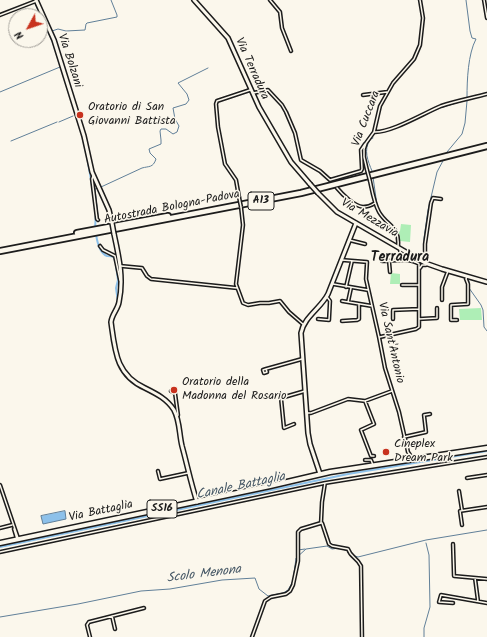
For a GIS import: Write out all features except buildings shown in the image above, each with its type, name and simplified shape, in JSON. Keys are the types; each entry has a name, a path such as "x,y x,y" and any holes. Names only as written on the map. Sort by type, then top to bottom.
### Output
{"highway":[{"name":"Autostrada Bologna-Padova","path":"1,250 302,193 487,144"},
{"name":"Autostrada Bologna-Padova","path":"1,250 301,190 487,144"}],"main road":[{"name":"SS16","path":"320,471 373,466 400,462 408,458 415,460 487,448"},
{"name":"Via Battaglia","path":"17,540 315,476 320,471"},
{"name":"SS16","path":"0,543 17,540"}],"street":[{"name":"Via Terradura","path":"194,0 228,38 252,94 285,151"},
{"path":"270,0 280,12 282,26 291,51"},
{"name":"Via Cuccara","path":"401,260 399,240 395,229 379,212 363,155 365,144 374,132 380,106 387,92 399,74 411,64 418,53 423,28 420,0"},
{"path":"484,0 487,18"},
{"path":"0,15 36,1"},
{"name":"Via Bolzani","path":"36,1 54,40 84,136 94,176 109,210 112,223 121,266 119,302 112,316 111,322 119,364 125,374 135,383 158,394 166,401 177,416"},
{"path":"250,89 217,101 216,104 218,128 225,164 236,180 241,207 243,225 236,281 237,288 243,304 248,305 280,301 303,323"},
{"path":"252,94 266,90 271,92 283,107 294,130 300,159 320,171 330,180 361,171 361,150 365,144"},
{"path":"363,95 387,92"},
{"path":"374,132 396,126 442,106 487,94"},
{"name":"Via Mezzavia","path":"285,151 296,168 334,210 399,248 423,264 487,282"},
{"name":"Via Bolzani","path":"94,176 92,178 98,220"},
{"path":"337,188 349,200 360,206 365,207 376,203"},
{"path":"379,337 416,329 419,327 419,270 423,264 424,244 431,203 433,198 441,198"},
{"path":"320,471 309,439 301,333 303,323 327,297 356,223"},
{"path":"349,240 365,244"},
{"name":"Via Bolzani","path":"100,246 103,250 115,256 119,278 121,280"},
{"path":"342,260 352,261 346,287"},
{"path":"382,261 401,260 423,264"},
{"name":"Via Sant'Antonio","path":"352,261 366,262 366,279 368,290 385,368 399,412 408,458"},
{"path":"389,261 390,272"},
{"path":"121,266 142,268 151,279 237,288"},
{"path":"442,300 442,287 448,271"},
{"path":"457,320 451,320 451,305 468,304 467,276"},
{"path":"333,284 368,290"},
{"path":"402,285 418,285"},
{"path":"348,302 351,288"},
{"path":"318,319 329,320 330,301 327,297"},
{"path":"342,301 372,306"},
{"path":"342,321 359,319 359,304"},
{"path":"419,319 437,318 437,308"},
{"path":"394,319 393,310 419,309"},
{"path":"266,369 304,359"},
{"name":"Via Bolzani","path":"171,391 176,393 177,416 182,446 197,502"},
{"path":"294,424 284,428 282,398 305,391"},
{"path":"307,413 311,413 348,399 365,401 392,391"},
{"path":"365,401 374,424 361,430 372,456 374,456"},
{"path":"404,437 426,432 424,415 430,414"},
{"path":"0,552 325,483 487,457"},
{"path":"365,460 371,460 373,466"},
{"path":"158,471 160,479 189,473"},
{"path":"467,478 487,475"},
{"path":"325,483 321,523 329,544 348,549 359,562 361,571 362,637"},
{"path":"0,485 17,540"},
{"path":"459,491 462,510 459,513 462,525"},
{"path":"462,510 487,507"},
{"path":"252,637 267,598 286,594 290,590 295,577 299,555 297,541 299,531 321,523"},
{"path":"0,528 13,524"},
{"path":"14,527 17,540"},
{"path":"453,544 453,575 487,579"},
{"path":"475,578 478,601"},
{"path":"453,603 439,602 441,595 487,602"},
{"path":"90,637 87,623 144,608"},
{"path":"112,616 115,629"}],"green space":[{"path":"401,224 411,225 410,242 400,241 400,235 398,233 400,231"},
{"path":"391,273 400,274 400,284 390,284"},
{"path":"481,308 482,320 460,320 459,309"}],"water":[{"path":"65,511 66,519 43,524 41,516"}],"waterway":[{"path":"52,31 58,29 66,31 85,30 87,23 117,17 111,0"},
{"path":"466,0 470,31 472,38 476,39 471,52 467,97"},
{"path":"35,2 53,42 81,130 94,198"},
{"path":"0,92 60,67"},
{"path":"101,187 154,164 156,159 150,153 149,149 161,144 161,129 166,129 173,134 177,132 179,126 175,119 173,108 186,104 189,100 187,94 178,83 208,68"},
{"path":"418,118 440,108 466,100"},
{"path":"447,152 462,134 465,123 467,101"},
{"path":"59,122 73,116"},
{"path":"11,141 57,122"},
{"path":"370,140 367,152 372,171"},
{"path":"424,260 424,238 428,210 437,172 444,159"},
{"path":"373,177 377,205"},
{"path":"97,188 95,189 98,216"},
{"path":"95,229 96,212"},
{"path":"96,234 102,252 107,256 114,257 115,261"},
{"path":"116,265 118,280 116,288 118,302"},
{"path":"440,267 452,271"},
{"path":"469,281 469,288 483,310 484,327 487,331"},
{"name":"Canale Battaglia","path":"0,547 348,474 487,451"},
{"name":"Scolo Menona","path":"0,617 78,604 141,591 170,589 222,580 255,578 259,589 268,596 283,593 288,590 293,581 296,558 306,549 327,546 332,549 339,548 351,552 358,557 426,540 487,530"},
{"path":"424,637 424,628 430,607 429,555 426,543"},
{"name":"Scolo Menona","path":"298,550 305,549"}],"place":[{"name":"Oratorio di San Giovanni Battista","path":"80,115"},
{"name":"Oratorio della Madonna del Rosario","path":"174,390"},
{"name":"Cineplex Dream Park","path":"386,452"}],"district":[{"name":"Terradura","path":"400,259"}]}
